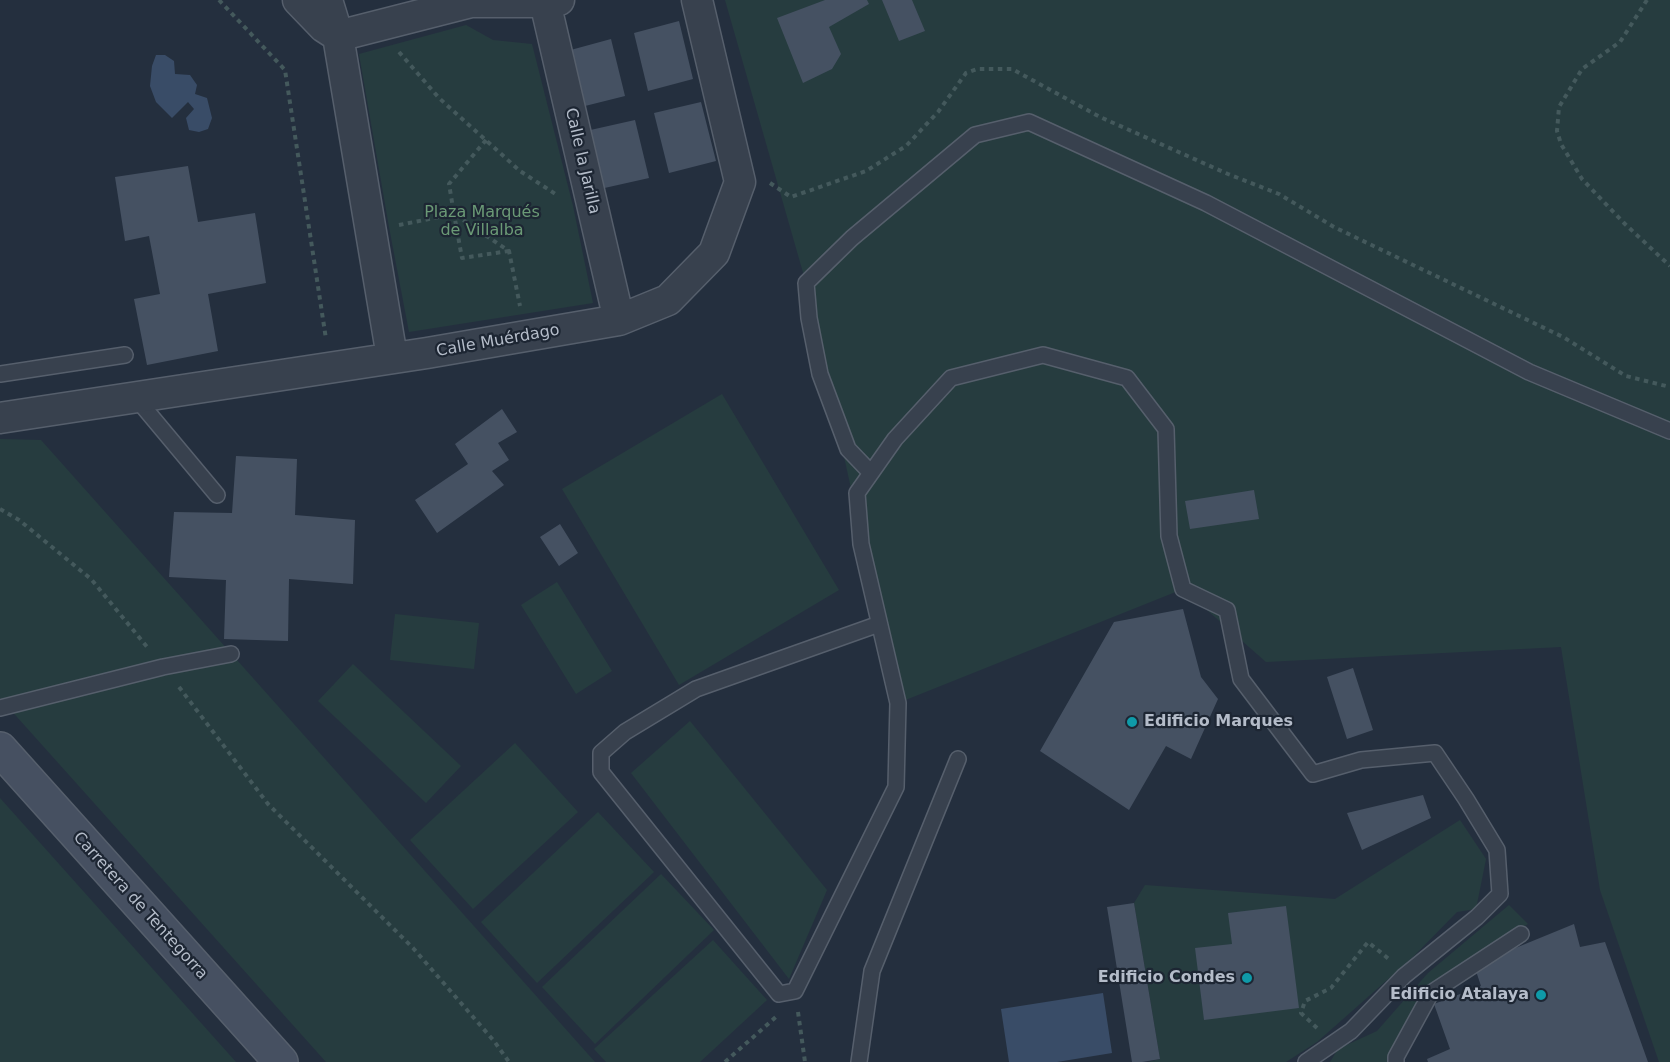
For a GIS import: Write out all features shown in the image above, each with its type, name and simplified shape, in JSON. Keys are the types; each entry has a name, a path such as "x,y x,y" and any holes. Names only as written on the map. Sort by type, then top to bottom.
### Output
{"main road":[{"name":"Carretera de Tentegorra","path":"0,749 281,1062"}],"street":[{"path":"298,0 324,27 338,36 471,1 552,1"},
{"path":"327,0 338,36 392,357"},
{"name":"Calle Muérdago","path":"0,418 619,320 668,300 714,253 740,182 697,0"},
{"name":"Calle la Jarilla","path":"552,1 596,220 619,320"}],"lane":[{"path":"871,473 848,448 820,374 809,318 806,283 852,238 975,135 1029,122 1206,203 1529,372 1670,431"},
{"path":"0,374 125,355"},
{"path":"879,624 696,689 625,732 601,753 601,772 779,994 795,991 896,787 898,703 861,544 857,493 895,438 951,378 1043,355 1127,378 1166,429 1168,536 1183,589 1227,610 1240,679 1313,774 1361,760 1435,753 1497,850 1500,894 1477,918 1404,976 1351,1030 1306,1062"},
{"path":"136,398 218,495"},
{"path":"0,708 163,667 231,654"},
{"path":"859,1062 872,971 958,759"},
{"path":"1396,1062 1396,1058 1431,993 1521,934"}],"path":[{"path":"219,0 285,70 328,348"},
{"path":"1647,0 1620,42 1582,69 1559,107 1557,130 1561,144 1582,179 1670,266"},
{"path":"383,25 392,44 440,98 520,171 596,220"},
{"path":"486,140 449,184 462,258 509,251"},
{"path":"371,232 454,214 509,251 525,336"},
{"path":"0,509 19,520 91,579 163,667 268,804 413,948 494,1041 509,1062"},
{"path":"1301,1013 1305,1001 1331,988 1368,942 1399,968 1404,976"},
{"path":"725,1062 777,1016 795,991"},
{"path":"795,991 805,1062"}],"green space":[{"path":"725,0 1670,0 1670,1062 1659,1062 1600,890 1561,647 1266,662 1183,589 898,703 806,283"},
{"name":"Plaza Marqués de Villalba","path":"466,25 493,40 532,44 573,206 593,303 409,332 359,54"},
{"path":"722,394 839,590 679,685 562,489"},
{"path":"0,439 41,440 595,1062 326,1062 0,698"},
{"path":"557,582 612,671 576,694 521,605"},
{"path":"395,614 479,623 474,669 390,660"},
{"path":"353,664 461,766 426,803 318,701"},
{"path":"690,721 827,890 789,979 631,773"},
{"path":"515,743 578,812 473,909 410,840"},
{"path":"0,798 236,1062 0,1062"},
{"path":"598,812 654,872 537,983 481,922"},
{"path":"1460,820 1486,859 1476,909 1457,912 1412,958 1317,1042 1286,1062 1148,1062 1160,1059 1134,903 1145,885 1335,899"},
{"path":"661,874 714,930 595,1044 542,987"},
{"path":"1509,905 1528,924 1426,987 1391,1052 1390,1062 1330,1062 1338,1049 1377,1031 1428,973"},
{"path":"713,940 767,1000 700,1062 606,1062 594,1049"}],"water":[{"path":"156,55 165,55 174,61 175,74 190,75 197,85 195,94 207,98 212,118 208,129 199,132 189,130 186,118 194,109 188,102 172,118 156,102 150,86 152,66"},
{"path":"1103,993 1112,1053 1057,1062 1009,1062 1001,1009"}],"building":[{"path":"825,0 867,0 869,4 829,27 841,54 832,69 803,83 777,18"},
{"path":"882,0 912,0 925,31 899,41"},
{"path":"679,21 693,79 648,91 634,33"},
{"path":"611,39 625,96 581,107 567,51"},
{"path":"701,102 716,161 669,173 654,113"},
{"path":"635,120 649,178 600,189 586,131"},
{"path":"188,166 198,222 255,213 266,283 208,294 218,351 147,365 134,299 160,294 149,236 125,241 115,177"},
{"path":"502,409 517,432 498,443 509,460 492,471 504,485 437,533 415,500 468,464 455,444"},
{"path":"236,456 297,459 295,515 355,520 353,584 289,579 288,641 224,639 226,580 169,577 174,512 232,513"},
{"path":"1254,490 1259,519 1190,529 1185,501"},
{"path":"560,524 578,553 559,566 540,537"},
{"name":"Edificio Marques","path":"1183,609 1201,677 1218,699 1191,759 1166,746 1129,810 1040,751 1114,622"},
{"path":"1353,668 1373,730 1347,739 1327,677"},
{"path":"1423,795 1431,818 1362,850 1347,813"},
{"path":"1134,903 1160,1059 1142,1062 1132,1062 1107,907"},
{"name":"Edificio Condes","path":"1286,906 1299,1008 1204,1020 1195,948 1232,944 1228,913"},
{"name":"Edificio Atalaya","path":"1574,924 1580,947 1605,942 1648,1062 1428,1062 1427,1059 1450,1049 1434,1004 1481,986 1474,965"}],"place":[{"name":"Edificio Marques","path":"1132,722"},
{"name":"Edificio Condes","path":"1247,978"},
{"name":"Edificio Atalaya","path":"1541,995"}]}
